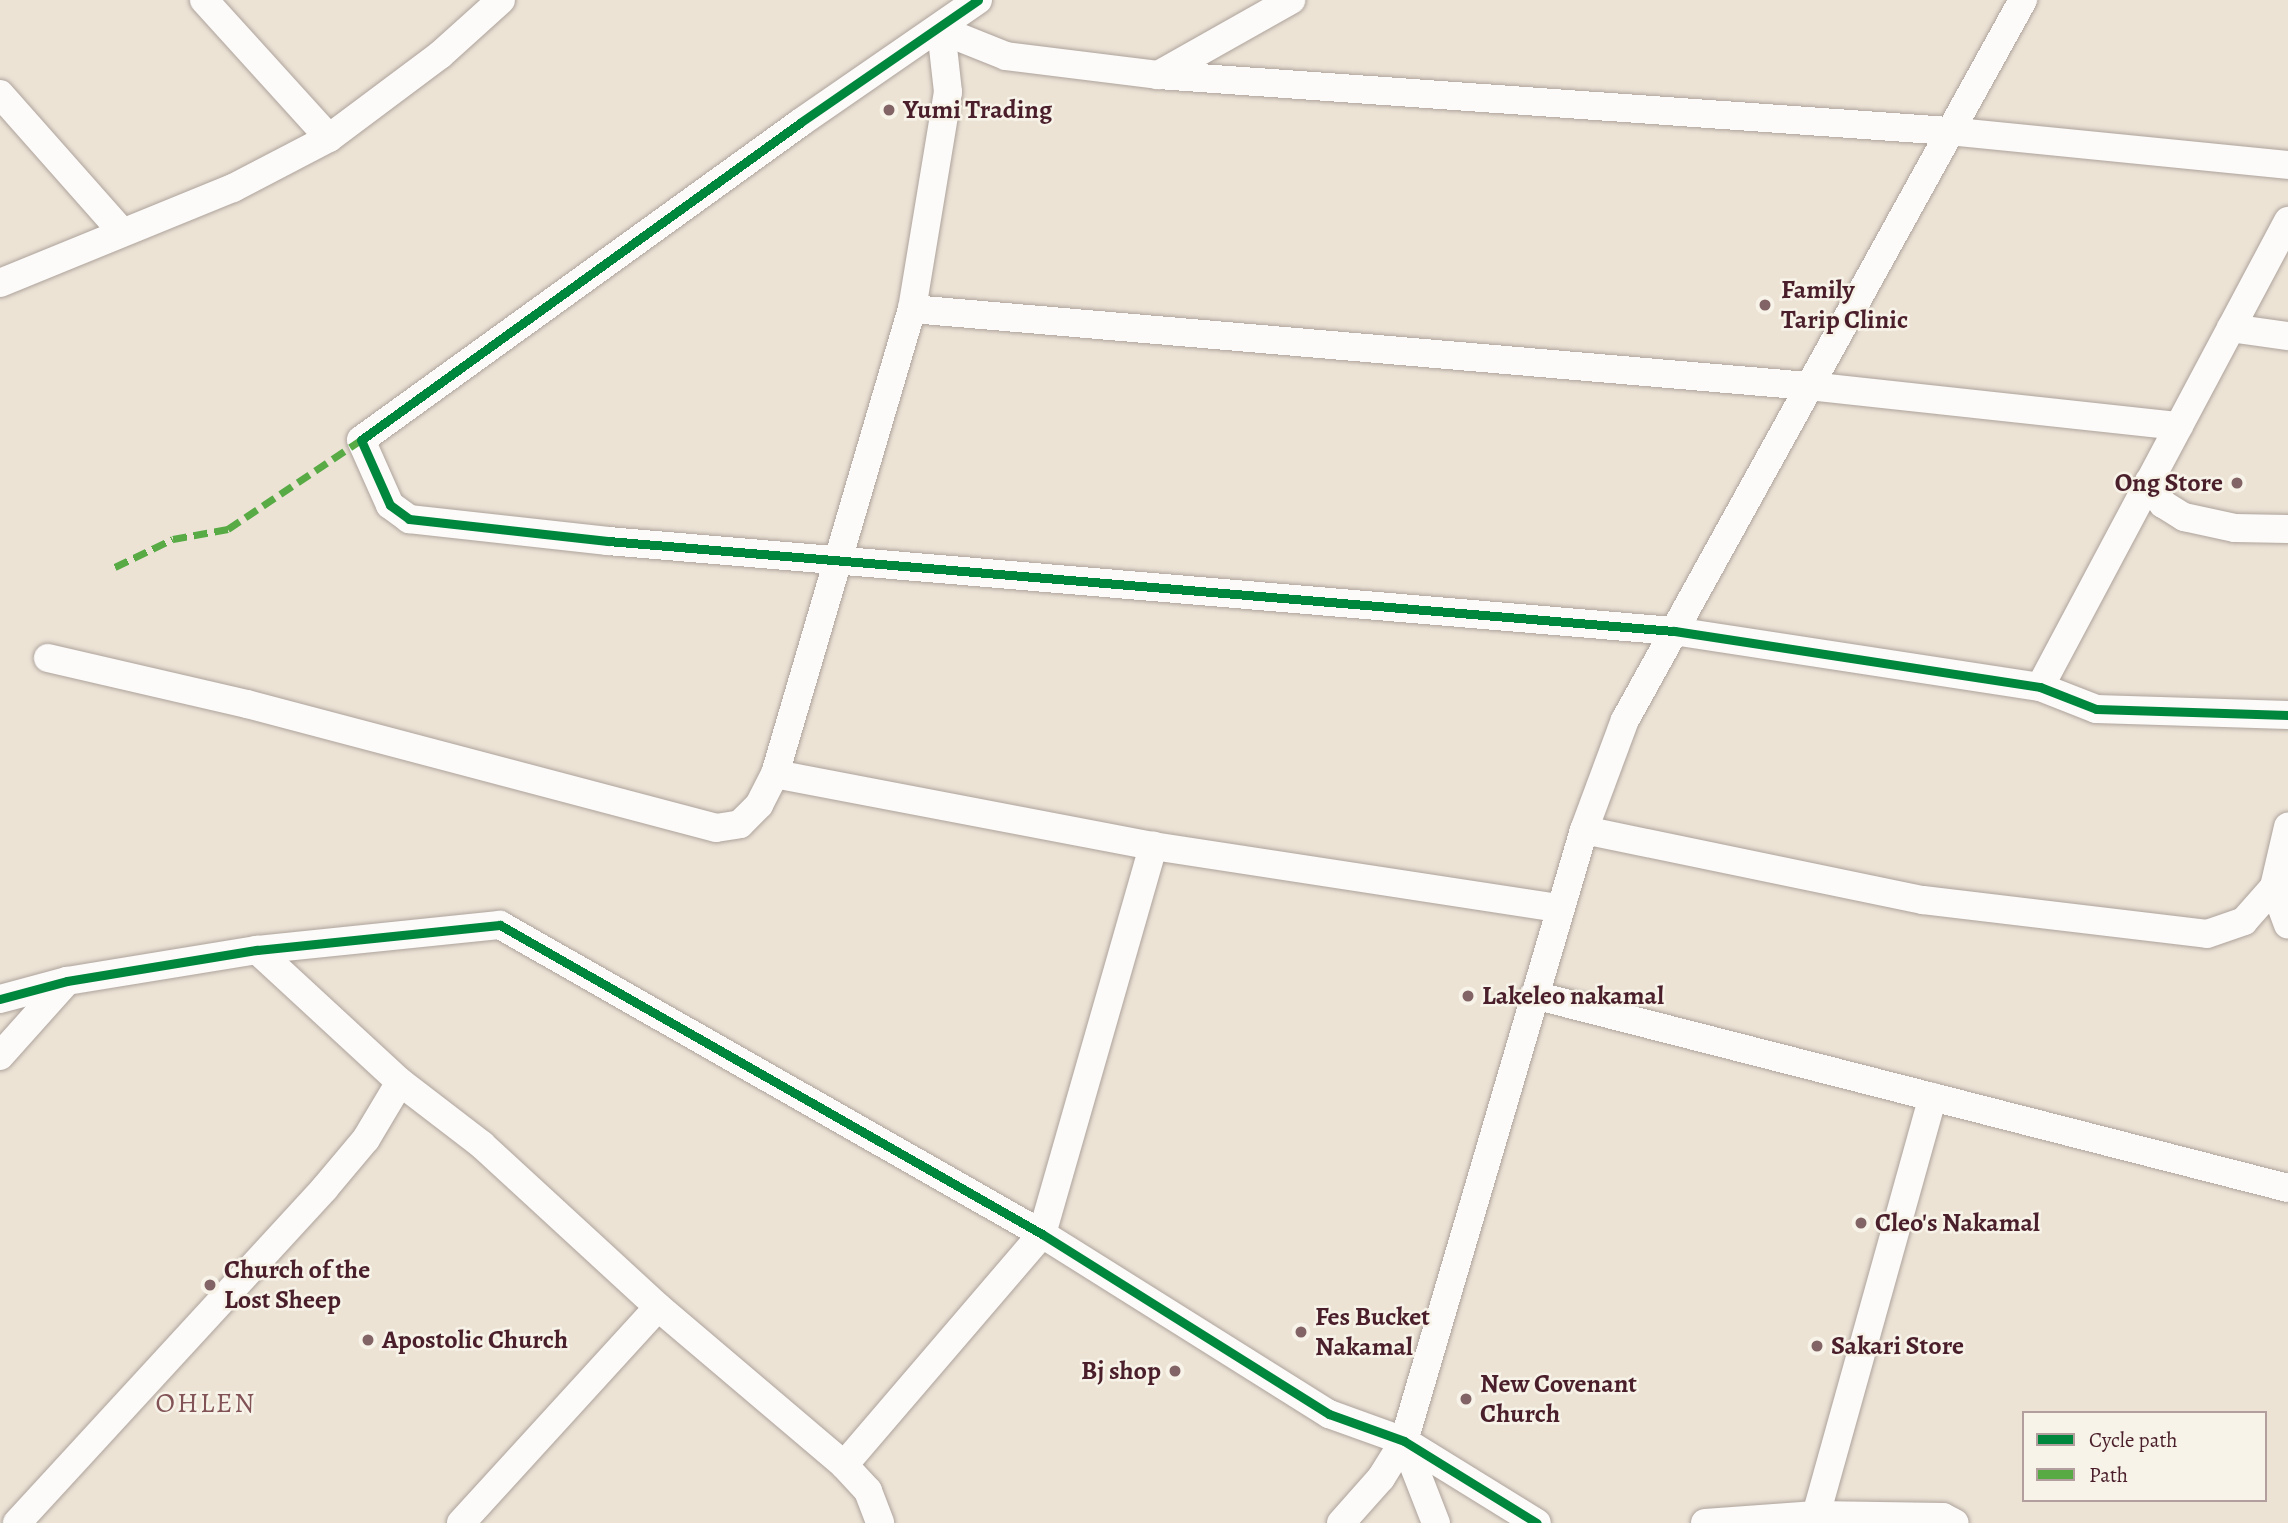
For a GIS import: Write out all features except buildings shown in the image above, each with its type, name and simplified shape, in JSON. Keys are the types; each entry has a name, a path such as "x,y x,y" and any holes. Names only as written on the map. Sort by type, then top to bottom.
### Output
{"street":[{"path":"204,0 329,138"},
{"path":"0,283 121,231 233,188 329,138 440,55 500,0"},
{"path":"978,0 941,30 800,122 362,440 390,505 409,519 836,563 1674,631 2040,687 2096,709 2288,715"},
{"path":"1158,75 1291,0"},
{"path":"1341,1523 1381,1478 1404,1441 1560,908 1584,830 1625,720 1948,131 2023,0"},
{"path":"941,30 1006,56 1158,75 1948,131 2288,165"},
{"path":"48,658 247,704 724,830 740,824 760,805 775,774 912,309 947,92 941,30"},
{"path":"0,93 121,231"},
{"path":"2040,687 2288,221"},
{"path":"912,309 1809,386 2179,426"},
{"path":"2231,328 2288,336"},
{"path":"2149,481 2163,504 2184,517 2235,528 2288,529"},
{"path":"775,774 1153,846 1560,908"},
{"path":"1584,830 1923,900 2207,934 2244,921 2274,887 2288,827"},
{"path":"844,1465 1042,1234 1153,846"},
{"path":"2274,887 2288,925"},
{"path":"0,999 67,981 257,950 500,925 1042,1234 1329,1414 1404,1441 1537,1523"},
{"path":"257,950 400,1082 482,1145 658,1307 844,1465 868,1491 880,1523"},
{"path":"0,1056 67,981"},
{"path":"1534,995 2288,1188"},
{"path":"17,1523 324,1189 373,1130 400,1082"},
{"path":"1816,1515 1933,1097"},
{"path":"461,1523 658,1307"},
{"path":"1404,1441 1436,1523"},
{"path":"1705,1523 1816,1515 1943,1517 1955,1523"}],"marked path":[{"path":"115,567 173,539 228,529 361,440"}],"cycle path":[{"path":"978,0 800,123 361,440 390,505 409,519 608,541 1674,631 2040,687 2096,709 2288,715"},
{"path":"0,999 67,981 257,950 500,925 1042,1234 1329,1414 1404,1441 1537,1523"}],"place":[{"name":"Yumi Trading","path":"889,110"},
{"name":"Family Tarip Clinic","path":"1765,305"},
{"name":"Ong Store","path":"2237,483"},
{"name":"Lakeleo nakamal","path":"1468,996"},
{"name":"Cleo's Nakamal","path":"1861,1223"},
{"name":"Church of the Lost Sheep","path":"210,1285"},
{"name":"Fes Bucket Nakamal","path":"1301,1332"},
{"name":"Apostolic Church","path":"368,1340"},
{"name":"Sakari Store","path":"1817,1346"},
{"name":"Bj shop","path":"1175,1371"},
{"name":"New Covenant Church","path":"1466,1399"}],"district":[{"name":"OHLEN","path":"206,1403"}]}
